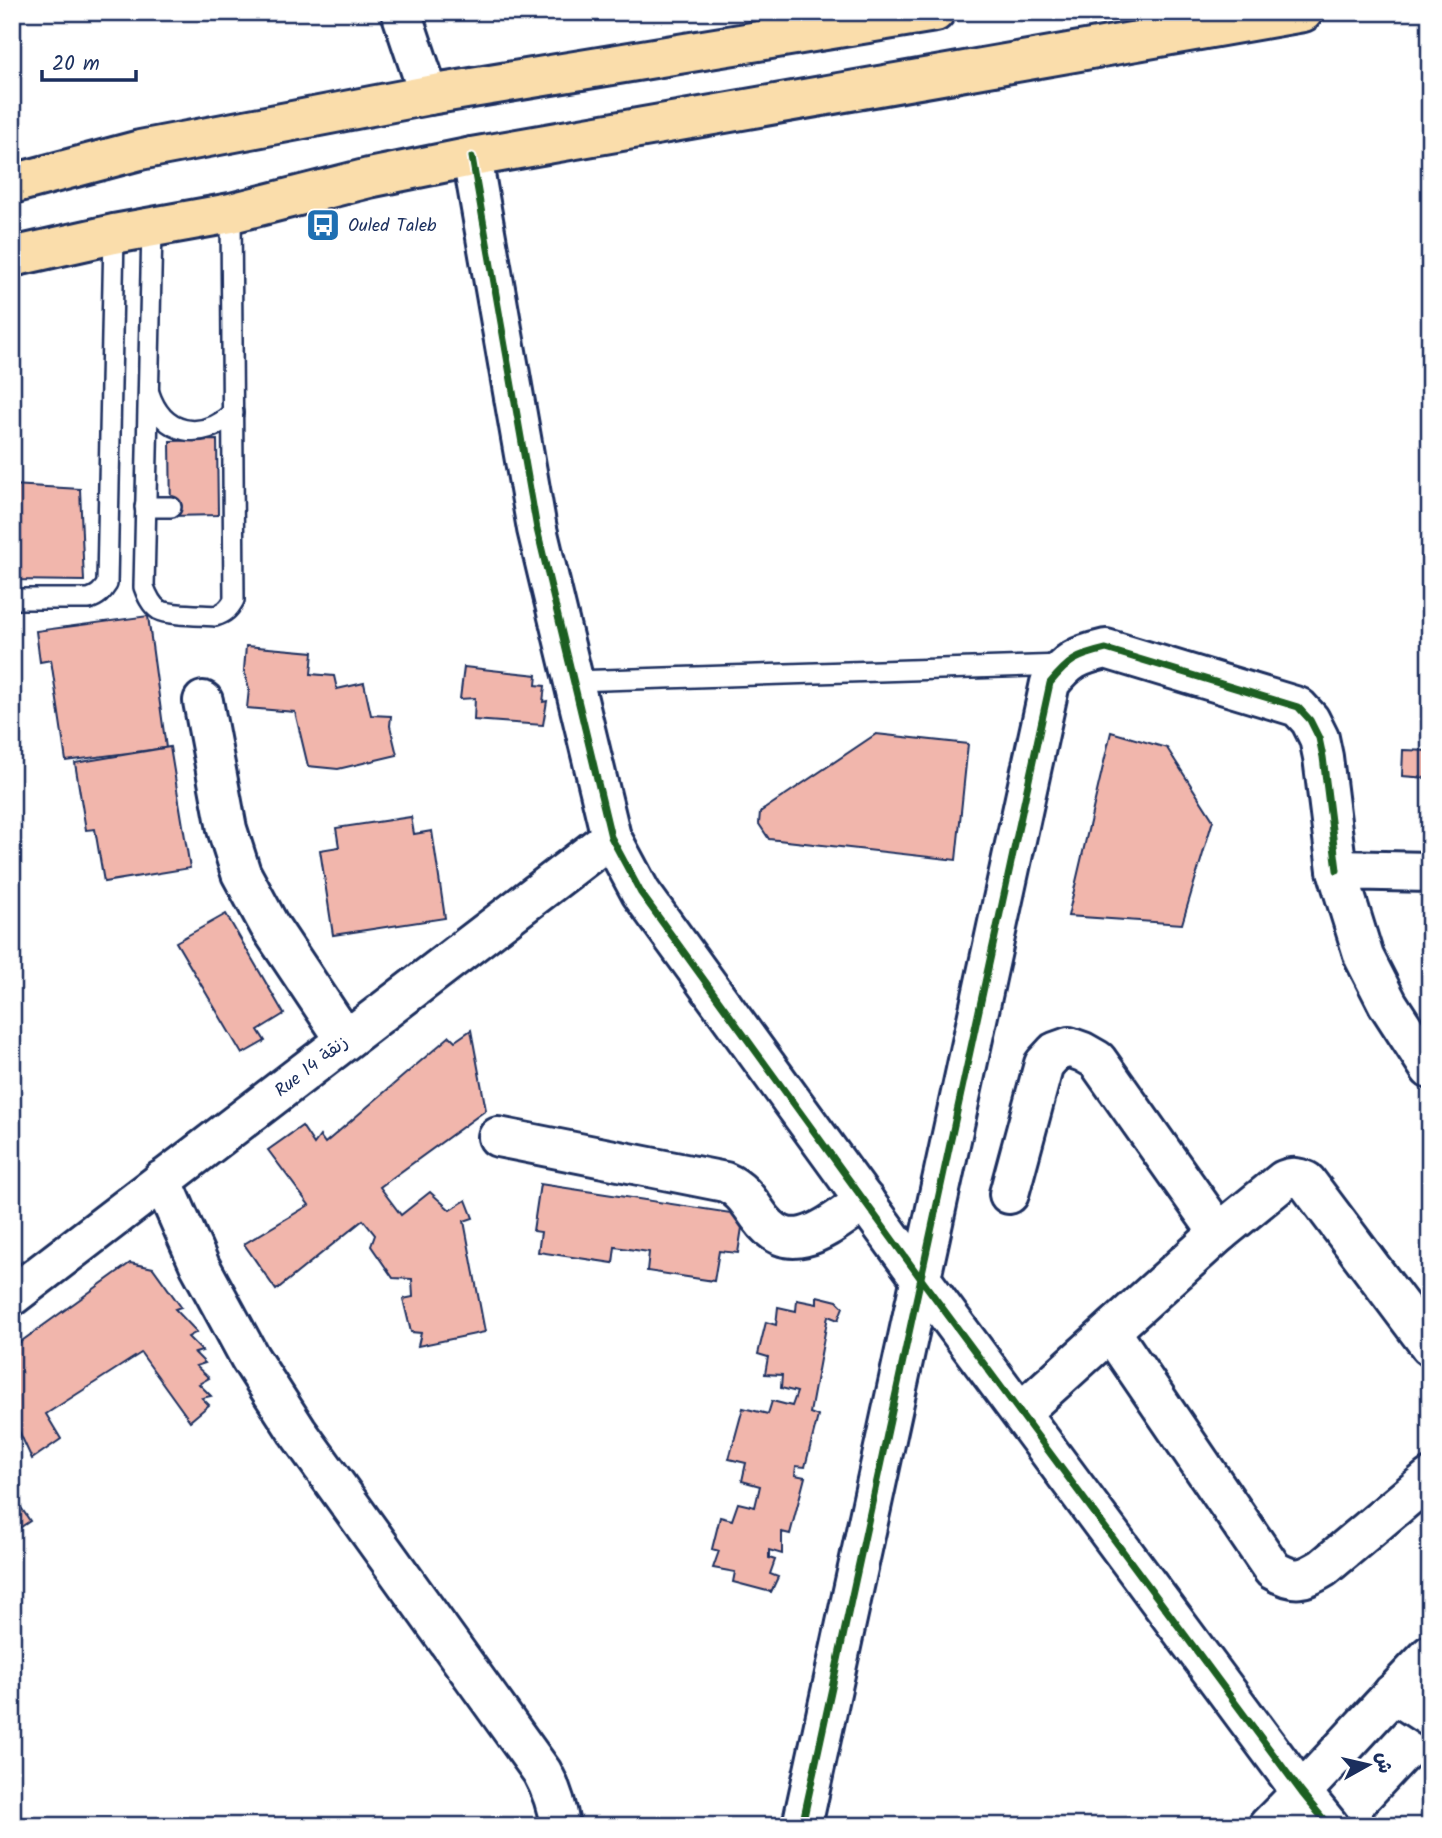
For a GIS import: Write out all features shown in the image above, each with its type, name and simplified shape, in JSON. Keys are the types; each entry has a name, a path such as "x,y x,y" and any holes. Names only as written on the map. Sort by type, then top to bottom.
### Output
{"main road":[{"path":"12,184 140,150 429,95 845,20 935,12"},
{"path":"12,257 114,234 231,214 369,178 472,157 1303,12"}],"street":[{"path":"401,12 429,95"},
{"path":"472,157 537,529 611,836 641,893 921,1279 1301,1793 1329,1826"},
{"path":"802,1826 1051,683 1065,665 1082,654 1105,649 1298,707 1310,720 1319,738 1323,757 1337,870 1364,957 1388,1004 1430,1069"},
{"path":"203,701 227,829 241,873 269,925 345,1040"},
{"name":"Rue 14 زنقة","path":"12,1296 611,836"},
{"path":"1337,870 1430,873"},
{"path":"1009,1194 1044,1064 1055,1052 1069,1047 1097,1060 1219,1233"},
{"path":"498,1138 726,1182 742,1192 770,1230 799,1239 813,1235 865,1201"},
{"path":"1020,1412 1219,1233 1284,1180 1299,1177 1306,1181 1430,1346"},
{"path":"162,1181 200,1266 250,1358 297,1431 542,1772 558,1808 560,1826"},
{"path":"1111,1332 1273,1570 1283,1576 1304,1580 1323,1568 1430,1478"},
{"path":"1268,1826 1430,1655"},
{"path":"1393,1693 1430,1717"},
{"path":"1390,1826 1430,1783"}],"lane":[{"path":"152,228 144,587 153,605 161,611 215,616 229,608 234,600 225,506 233,413 231,214"},
{"path":"12,599 89,599 103,592 107,584 114,234"},
{"path":"148,392 158,413 179,428 209,429 222,423 233,413"},
{"path":"145,507 171,507"},
{"path":"573,681 1065,665"}],"building":[{"path":"217,440 218,515 171,516 170,441"},
{"path":"12,485 80,489 84,581 12,580"},
{"path":"148,616 166,748 66,761 51,660 40,662 36,631"},
{"path":"246,646 313,652 311,674 334,676 337,689 364,683 371,715 391,716 390,726 397,755 338,769 308,766 295,712 247,708 249,689 244,670"},
{"path":"464,667 537,675 536,685 545,686 543,702 547,701 543,725 474,720 475,698 460,699"},
{"path":"1111,732 1167,748 1213,820 1182,924 1068,916"},
{"path":"876,734 968,744 956,860 769,839 759,824 760,812"},
{"path":"170,747 190,868 104,882 95,829 86,830 75,763"},
{"path":"1403,750 1430,751 1430,795 1426,795 1427,778 1402,776"},
{"path":"411,817 414,834 432,831 445,918 333,935 320,850 339,847 336,828"},
{"path":"226,914 284,1014 258,1030 265,1041 242,1054 176,942"},
{"path":"471,1030 486,1110 380,1187 401,1215 430,1192 450,1210 466,1200 473,1218 464,1221 485,1332 418,1346 421,1333 411,1332 403,1299 413,1297 412,1279 393,1278 371,1246 375,1235 363,1220 276,1290 244,1244 309,1205 268,1150 302,1126 314,1144 320,1136 325,1143 450,1036 455,1041"},
{"path":"540,1184 744,1215 738,1253 719,1251 714,1281 647,1271 649,1252 615,1247 613,1263 538,1252 541,1232 533,1231"},
{"path":"130,1263 153,1268 181,1307 175,1309 197,1332 188,1337 202,1351 195,1353 205,1363 196,1366 209,1378 199,1384 211,1396 202,1398 209,1405 190,1421 141,1353 46,1414 61,1439 32,1459 12,1416 12,1348"},
{"path":"817,1296 837,1301 843,1307 838,1320 828,1316 810,1413 818,1416 805,1467 796,1466 795,1475 805,1477 790,1534 782,1532 782,1554 769,1550 769,1558 775,1560 770,1574 778,1577 771,1592 733,1582 735,1572 713,1568 719,1551 712,1549 720,1517 732,1520 738,1503 755,1507 760,1486 742,1481 746,1463 729,1459 743,1408 768,1414 772,1401 792,1406 797,1392 781,1388 782,1375 765,1374 768,1357 758,1354 766,1322 776,1325 778,1307 796,1311 797,1300 817,1304"},
{"path":"12,1494 30,1521 12,1533"}],"cycle path":[{"path":"472,157 537,529 611,837 641,893 921,1279 1329,1826"},
{"path":"802,1826 1050,683 1074,660 1106,649 1298,707 1310,720 1319,738 1337,870"}],"place":[{"name":"Ouled Taleb","path":"323,225"}]}
